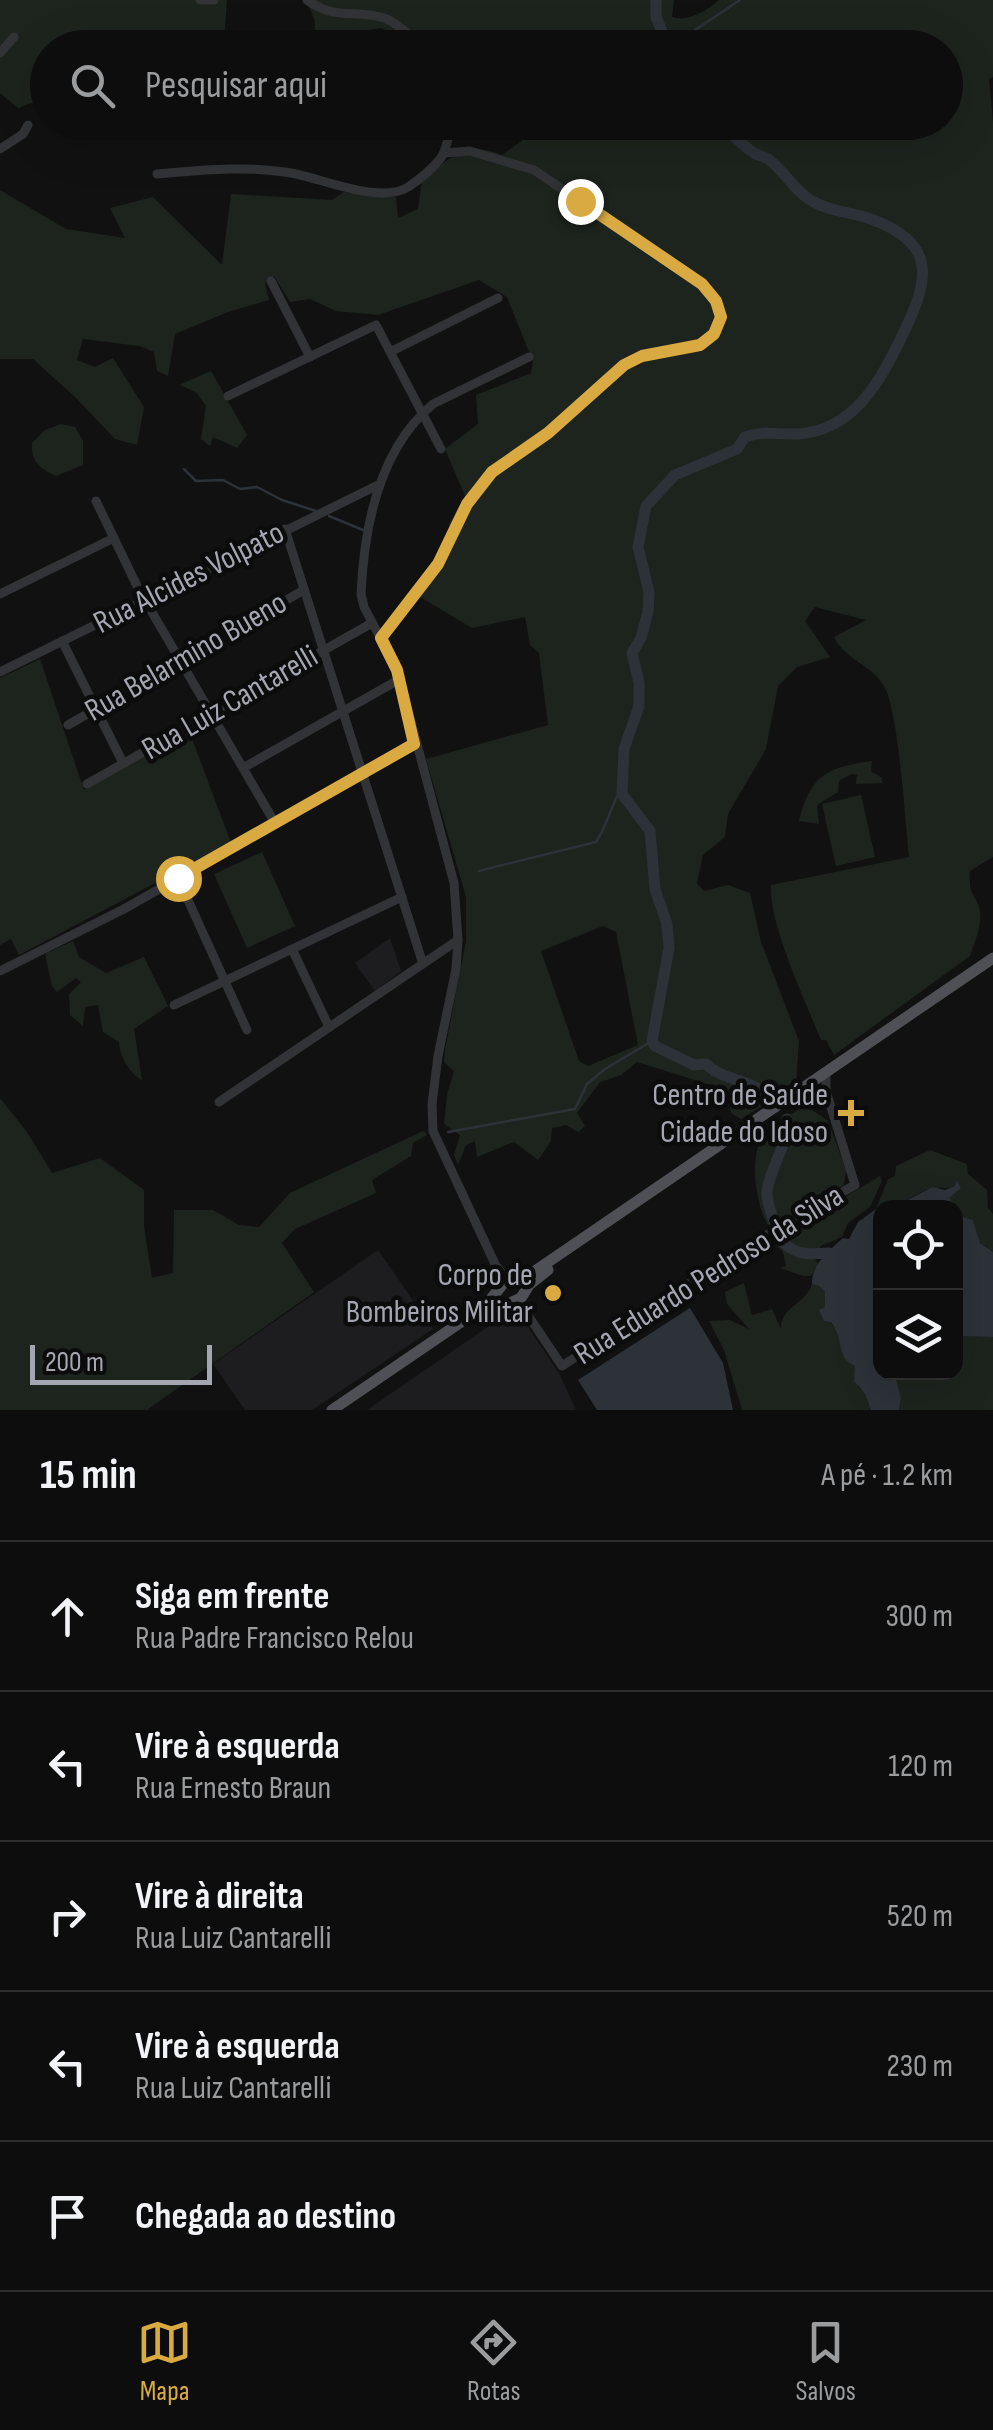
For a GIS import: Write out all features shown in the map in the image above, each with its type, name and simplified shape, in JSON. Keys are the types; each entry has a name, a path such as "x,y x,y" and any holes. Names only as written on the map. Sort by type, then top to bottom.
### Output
{"main road":[{"path":"332,1410 486,1305 505,1283 525,1280 993,962"},
{"path":"344,1410 524,1295 525,1280"},
{"path":"505,1283 513,1300"}],"street":[{"path":"200,0 214,0"},
{"path":"307,0 338,15 386,19 400,30"},
{"path":"0,53 14,37"},
{"path":"0,148 23,134 28,125"},
{"path":"157,174 237,169 291,173 370,192 394,193 407,187 444,153 447,140"},
{"path":"381,638 438,564 467,504 492,472 548,433 624,365 642,356 700,345 714,334 721,317 716,301 702,284 544,175 508,160 470,151 444,153"},
{"path":"271,282 310,356"},
{"path":"390,352 498,298"},
{"path":"228,396 376,325 440,449"},
{"path":"505,1283 469,1213 432,1124 438,1056 456,968 454,882 414,744 400,679 364,607 361,588 380,476 422,413 528,358"},
{"name":"Rua Alcides Volpato","path":"0,672 378,485"},
{"path":"96,500 139,590 275,824"},
{"path":"285,529 422,964"},
{"path":"0,594 114,538"},
{"name":"Rua Belarmino Bueno","path":"68,725 304,590"},
{"name":"Rua Luiz Cantarelli","path":"87,784 372,622"},
{"path":"62,641 123,764"},
{"path":"243,768 400,679"},
{"path":"0,971 178,878 414,744"},
{"path":"178,878 247,1030"},
{"path":"174,1005 402,897"},
{"path":"219,1102 458,940"},
{"path":"292,949 329,1027"},
{"name":"Rua Eduardo Pedroso da Silva","path":"513,1300 562,1366 742,1249 855,1185 826,1091 826,1076"}],"shaded area":[{"path":"0,0 227,0 225,30 30,30 30,103 18,108 0,93"},
{"path":"306,0 674,0 672,17 684,18 697,15 719,0 993,0 993,77 989,79 993,122 993,857 970,871 971,891 980,912 979,928 970,956 834,1055 826,1040 821,1040 775,920 771,885 909,857 889,699 878,678 845,652 834,637 866,620 815,607 805,621 830,657 797,667 778,686 766,749 728,814 725,837 703,855 697,883 704,891 728,885 750,893 761,942 799,1041 796,1085 741,1119 731,1113 727,1090 637,1062 621,1075 600,1082 577,1113 585,1126 578,1132 566,1125 552,1128 551,1141 538,1160 514,1142 477,1157 475,1141 466,1145 458,1165 454,1155 460,1135 444,1124 454,1071 444,1062 445,1050 466,941 466,897 426,759 548,725 539,653 530,645 525,617 472,628 417,595 449,539 449,524 465,496 445,449 478,424 476,395 531,373 533,362 507,297 479,280 378,315 336,311 310,299 290,302 274,276 265,283 269,300 175,334 168,376 157,371 154,352 139,346 83,339 77,360 95,367 113,358 144,407 137,445 115,439 33,359 0,359 0,190 66,229 125,238 110,208 153,197 222,265 231,194 332,200 344,192 396,197 398,218 418,209 422,180 450,158 479,149 502,155 523,140 963,140 963,30 315,30","holes":["603,926 616,932 638,1045 588,1066 579,1061 541,951"]},
{"path":"211,371 247,435 237,448 213,437 210,446 201,439 206,406 196,392 179,385"},
{"path":"61,424 75,427 83,441 83,465 56,476 38,464 32,443 45,430"},
{"path":"40,659 84,790 189,731 231,843 19,955 11,939 0,945 0,678"},
{"path":"872,761 871,771 882,778 882,783 856,784 857,775 851,774 839,781 838,792 817,805 819,824 799,821 809,793 823,776 844,766"},
{"path":"861,795 875,857 836,866 822,804"},
{"path":"262,852 295,926 247,948 214,874"},
{"path":"390,938 401,971 375,991 355,963"},
{"path":"73,941 79,957 106,973 144,957 168,1006 134,1029 142,1080 126,1064 119,1042 103,1032 98,1005 85,1007 83,1026 70,1015 69,994 81,982 76,978 57,992 52,986 45,954"},
{"path":"0,1098 52,1173 100,1158 144,1190 144,1226 152,1278 173,1273 174,1210 213,1210 239,1225 259,1227 290,1193 423,1131 427,1135 413,1143 411,1156 372,1180 376,1193 295,1229 282,1243 314,1292 147,1410 0,1410"},
{"path":"805,1105 828,1121 846,1170 844,1185 800,1212 768,1225 757,1192 755,1165 760,1142 766,1133"},
{"path":"930,1150 967,1164 968,1174 987,1190 988,1208 993,1214 993,1252 980,1243 973,1220 963,1217 963,1200 948,1198 961,1188 957,1181 955,1186 930,1189 905,1200 880,1200 888,1179 895,1176 896,1166"},
{"path":"880,1176 882,1181 870,1207 848,1223 842,1237 821,1246 813,1257 818,1263 811,1276 780,1268 786,1266 783,1252 772,1241"},
{"path":"957,1180 961,1188 950,1200 907,1200 933,1187 945,1190 955,1186"},
{"path":"873,1211 873,1380 896,1380 901,1398 899,1410 871,1410 854,1381 855,1366 845,1358 835,1328 824,1321 819,1310 825,1307 825,1292 812,1284 814,1270 822,1258 843,1238 849,1239 858,1222"},
{"path":"963,1217 973,1220 980,1243 993,1252 993,1337 963,1336"},
{"path":"378,1250 433,1329 312,1410 245,1410 213,1364"},
{"path":"744,1283 752,1315 772,1309 781,1329 785,1315 812,1284 825,1292 825,1307 820,1310 839,1332 855,1366 858,1387 871,1410 742,1410 724,1350 709,1321 730,1320 749,1329 727,1304 725,1292"},
{"path":"690,1308 723,1363 733,1410 597,1410 578,1380"},
{"path":"505,1315 526,1324 560,1375 576,1410 367,1410"},
{"path":"963,1336 993,1337 993,1410 899,1410 901,1398 894,1380 963,1380"}],"waterway":[{"path":"656,0 656,17 661,30"},
{"path":"695,30 740,0"},
{"path":"738,140 768,159 812,201 892,229 908,240 922,265 919,296 903,334 875,384 851,412 818,430 745,437 737,449 675,475 646,506 638,547 649,592 648,612 632,653 639,683 639,706 624,749 622,794 650,831 655,889 667,924 669,948 652,1041 694,1065 706,1064 768,1096"},
{"path":"184,469 196,481 223,480 240,489 257,487 319,512"},
{"path":"329,516 363,530"},
{"path":"479,871 596,842 623,784"},
{"path":"448,1132 575,1109 587,1084 652,1041"},
{"path":"775,1224 767,1191 785,1138 787,1119"},
{"path":"778,1236 794,1250 829,1253 838,1262"}],"place":[{"name":"Centro de Saúde Cidade do Idoso","path":"851,1113"},
{"name":"Corpo de Bombeiros Militar","path":"553,1293"}],"route":[{"path":"178,878 414,744 397,670 381,638 438,564 467,504 492,472 548,433 608,376 642,356 700,345 714,334 721,317 716,301 702,284 580,201"}]}
